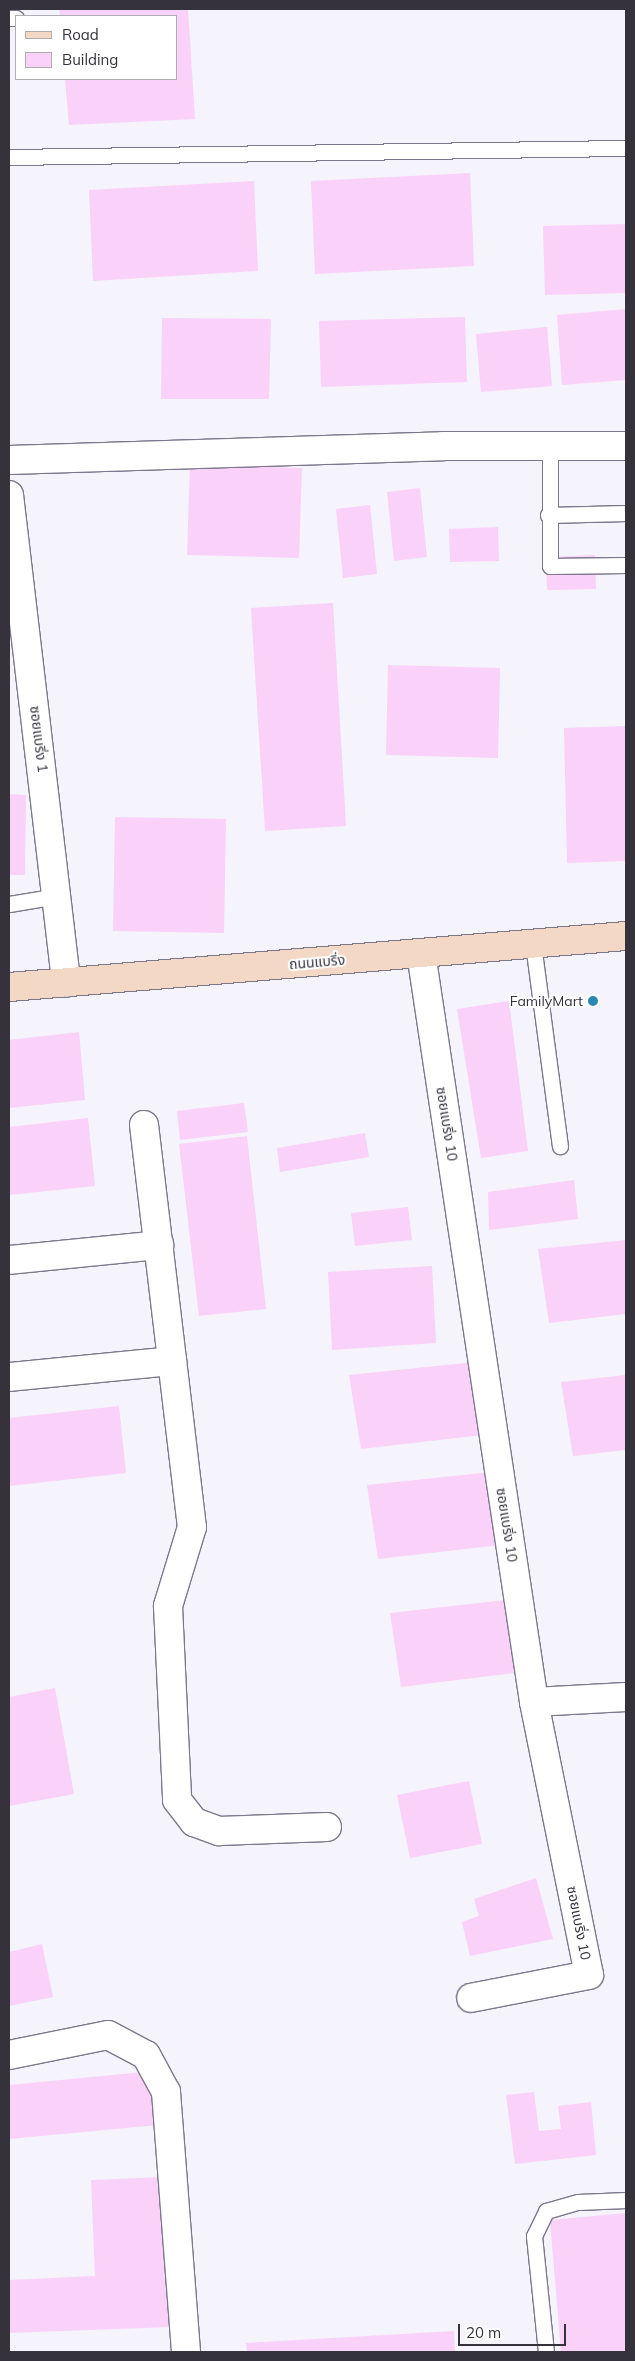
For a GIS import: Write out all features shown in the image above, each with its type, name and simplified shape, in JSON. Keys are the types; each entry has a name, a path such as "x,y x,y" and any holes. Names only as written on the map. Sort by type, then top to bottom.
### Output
{"main road":[{"name":"ถนนแบริ่ง","path":"9,987 626,936"}],"street":[{"path":"9,460 550,446 626,446"},
{"name":"ซอยแบริ่ง 1","path":"9,495 58,896 66,983"},
{"name":"ซอยแบริ่ง 10","path":"421,953 534,1702 589,1975 471,1998"},
{"path":"144,1125 192,1527 168,1606 177,1800 194,1822 219,1831 327,1826"},
{"path":"9,1260 159,1245"},
{"path":"9,1377 172,1361"},
{"path":"534,1702 626,1696"},
{"path":"9,2055 108,2035 146,2055 166,2092 186,2352"}],"lane":[{"path":"9,157 626,148"},
{"path":"550,446 548,515 550,566 626,565"},
{"path":"548,515 626,513"},
{"path":"9,904 58,896"},
{"path":"533,944 560,1146"},
{"path":"546,2352 534,2236 546,2211 578,2202 626,2200"}],"building":[{"path":"59,9 188,9 195,119 69,125 65,80 178,80 178,15 60,15"},
{"path":"470,173 474,266 315,274 311,181"},
{"path":"254,181 258,271 93,281 89,190"},
{"path":"626,224 626,293 545,295 543,226"},
{"path":"626,309 626,380 562,385 557,315"},
{"path":"465,317 467,382 321,387 319,321"},
{"path":"162,318 271,319 269,399 161,399"},
{"path":"547,327 552,386 481,392 476,334"},
{"path":"190,465 302,468 299,558 187,555"},
{"path":"420,488 427,557 394,561 387,492"},
{"path":"370,505 377,574 343,578 336,509"},
{"path":"498,527 499,561 450,562 449,529"},
{"path":"595,555 596,589 547,590 546,557"},
{"path":"333,603 346,826 265,831 251,608"},
{"path":"388,665 500,668 498,758 386,755"},
{"path":"626,726 626,861 567,863 564,728"},
{"path":"9,794 26,795 25,875 9,875"},
{"path":"115,817 226,819 224,933 113,931"},
{"path":"509,1001 528,1151 481,1158 457,1009"},
{"path":"79,1032 85,1100 9,1108 9,1040"},
{"path":"244,1103 248,1132 180,1140 177,1111"},
{"path":"88,1118 95,1186 9,1195 9,1127"},
{"path":"365,1133 369,1157 280,1172 277,1148"},
{"path":"247,1136 266,1309 199,1316 179,1144"},
{"path":"574,1180 578,1219 489,1230 488,1192"},
{"path":"408,1207 412,1240 355,1246 351,1213"},
{"path":"626,1240 626,1314 549,1323 538,1249"},
{"path":"432,1266 436,1343 332,1350 328,1272"},
{"path":"475,1362 482,1435 361,1449 349,1375"},
{"path":"626,1375 626,1450 573,1456 561,1382"},
{"path":"119,1406 126,1473 9,1486 9,1418"},
{"path":"492,1472 500,1545 378,1559 367,1485"},
{"path":"515,1599 523,1672 401,1687 390,1613"},
{"path":"55,1688 74,1794 9,1806 9,1697"},
{"path":"469,1781 482,1844 410,1858 397,1795"},
{"path":"536,1878 553,1939 470,1956 462,1922 479,1916 474,1899"},
{"path":"42,1944 53,1997 9,2006 9,1952"},
{"path":"154,2071 158,2125 9,2139 9,2085"},
{"path":"534,2092 539,2131 561,2129 558,2106 591,2102 596,2155 515,2164 506,2095"},
{"path":"165,2177 171,2327 9,2333 9,2280 95,2276 91,2180"},
{"path":"626,2213 626,2352 561,2352 550,2220"},
{"path":"454,2331 455,2352 247,2352 246,2343"}],"place":[{"name":"FamilyMart","path":"593,1001"}]}
